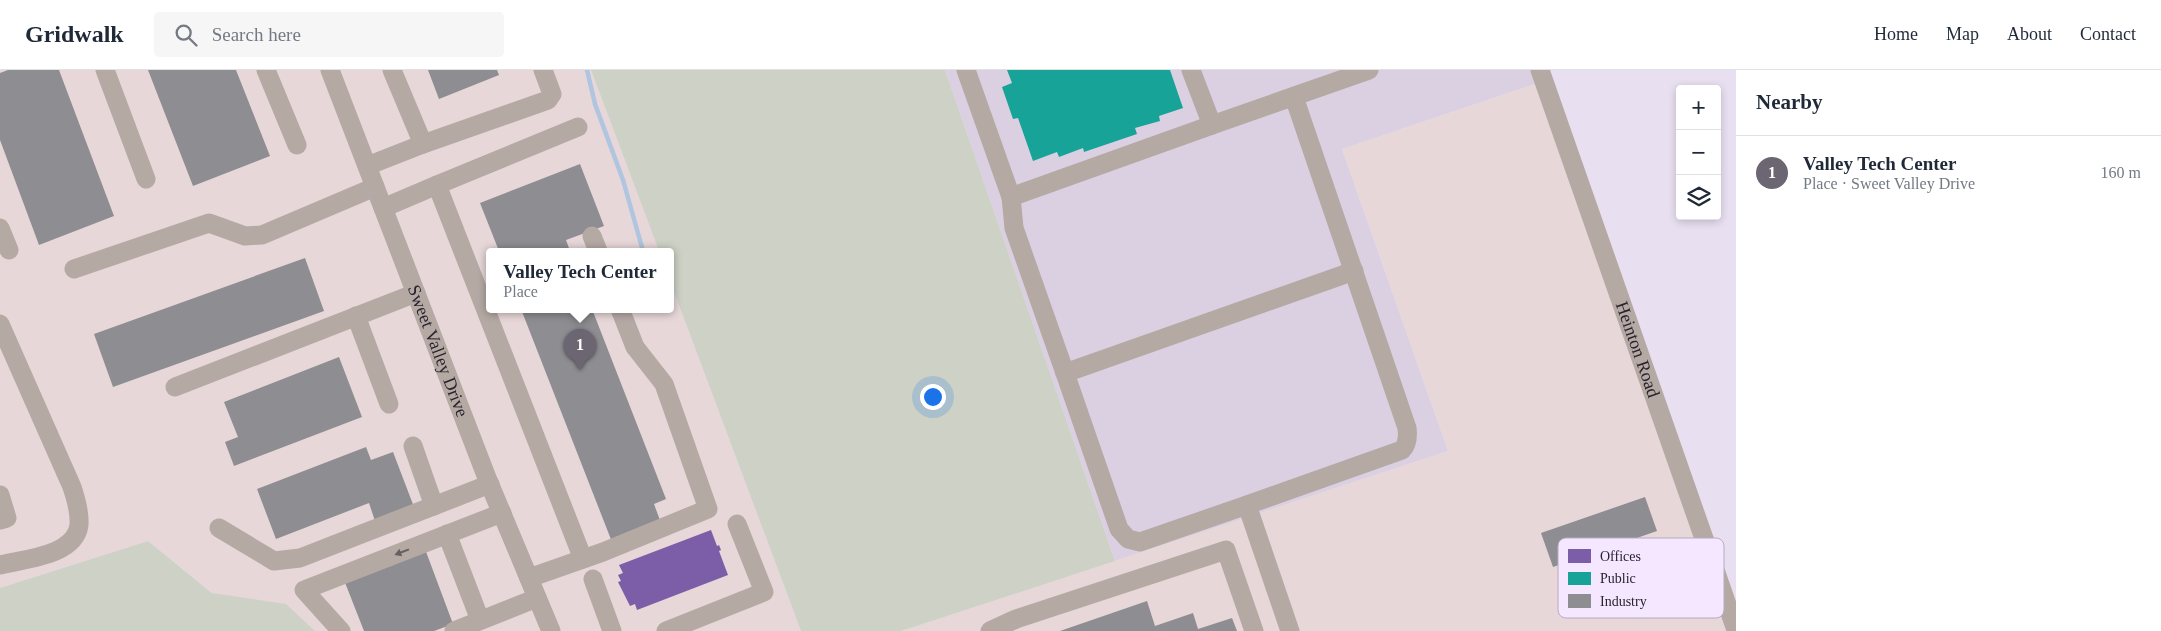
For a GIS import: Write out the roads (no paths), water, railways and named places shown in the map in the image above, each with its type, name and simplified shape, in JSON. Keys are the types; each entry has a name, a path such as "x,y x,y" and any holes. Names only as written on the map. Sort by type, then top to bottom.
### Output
{"street":[{"path":"105,70 146,179"},
{"path":"266,70 297,145"},
{"name":"Sweet Valley Drive","path":"330,70 490,484 537,598 547,630"},
{"path":"392,70 423,144"},
{"path":"368,166 423,144 548,100 552,94 543,70"},
{"path":"966,70 1011,197 1014,228 1118,530 1123,536 1140,542 1388,456 1402,450 1406,446 1407,428 1294,96"},
{"path":"1192,70 1212,125"},
{"path":"1011,197 1369,70"},
{"name":"Heinton Road","path":"1540,70 1704,538"},
{"path":"384,208 578,127"},
{"path":"437,185 486,311"},
{"path":"74,269 209,223 245,236 262,235 376,187"},
{"path":"0,228 8,250"},
{"path":"1065,373 1354,271"},
{"path":"175,387 416,293"},
{"path":"487,313 583,559"},
{"path":"529,578 583,559 708,509 664,384 635,347 622,313"},
{"path":"356,316 389,404"},
{"path":"0,324 72,487 78,509 79,526 72,540 63,549 0,565"},
{"path":"412,446 434,506"},
{"path":"219,528 274,561 300,558 490,484"},
{"path":"0,495 6,518 0,520"},
{"path":"1247,505 1290,631"},
{"path":"341,631 304,590 502,513"},
{"path":"666,631 764,592 738,524"},
{"path":"447,534 480,620"},
{"path":"990,631 1016,619 1226,550 1254,631"},
{"path":"593,579 612,631"},
{"name":"Heinton Road","path":"1724,596 1736,630"},
{"path":"454,631 537,598"}],"waterway":[{"path":"587,70 595,104 623,180 642,248"}],"place":[{"name":"Valley Tech Center","path":"580,370"}]}
